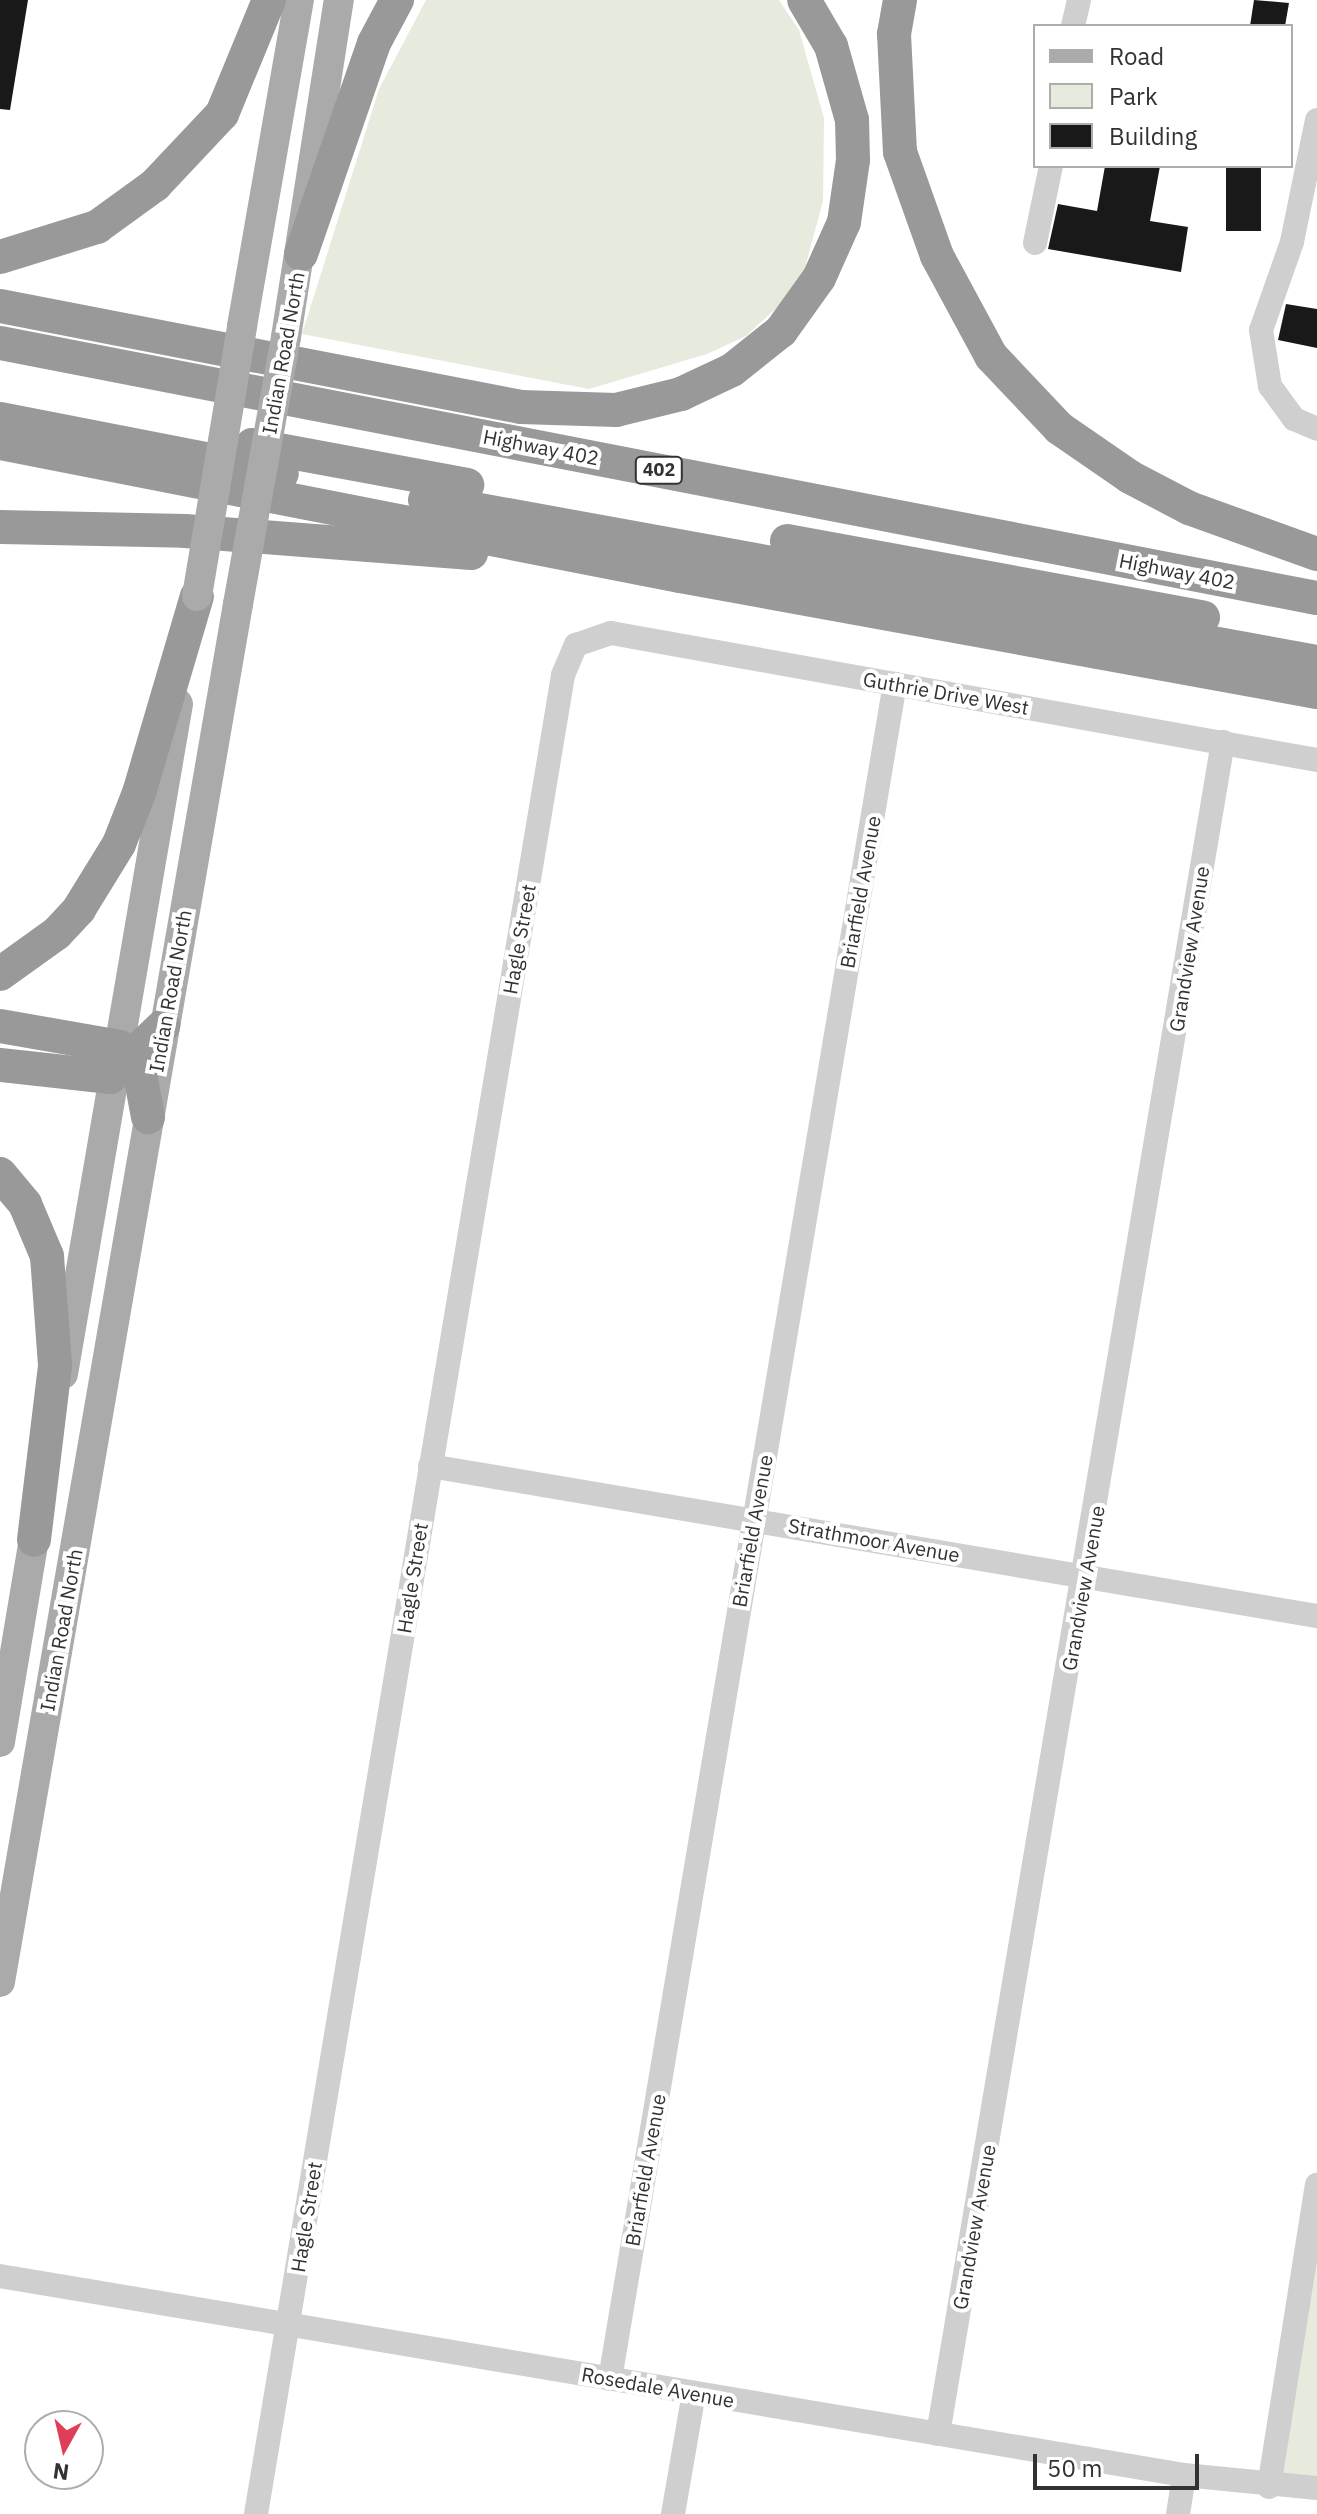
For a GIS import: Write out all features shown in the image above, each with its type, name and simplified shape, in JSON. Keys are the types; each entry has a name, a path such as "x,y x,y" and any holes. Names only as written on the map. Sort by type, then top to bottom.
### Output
{"highway":[{"path":"0,257 97,227 155,185 222,114 269,0"},
{"path":"301,254 374,43 397,0"},
{"path":"0,306 521,407 616,410 681,394 732,370 781,331 819,278 844,222 852,171 852,120 831,46 804,0"},
{"path":"900,0 894,34 900,152 937,256 991,356 1059,428 1130,477 1189,508 1317,554"},
{"name":"Highway 402","path":"0,343 1317,598"},
{"path":"0,396 1317,638"},
{"path":"0,419 1317,662"},
{"path":"0,443 680,576 1317,692"},
{"path":"0,527 303,538 680,576"},
{"path":"0,974 72,917 119,844 139,793 197,596"},
{"path":"0,1026 122,1060 148,1117"},
{"path":"0,1065 83,1077 122,1060 163,1026"},
{"path":"0,1174 25,1204 47,1256 55,1366 34,1540"}],"main road":[{"name":"Indian Road North","path":"0,1742 122,1060 242,326 299,0"},
{"name":"Indian Road North","path":"0,1982 163,1026 301,254 339,0"}],"street":[{"path":"1073,24 1079,0"},
{"path":"1317,120 1292,242 1261,330 1270,386 1294,419 1317,429"},
{"path":"1035,243 1051,168"},
{"name":"Guthrie Drive West","path":"576,645 611,633 1317,760"},
{"name":"Hagle Street","path":"256,2514 563,675 576,645"},
{"name":"Briarfield Avenue","path":"610,2379 895,684"},
{"name":"Grandview Avenue","path":"938,2434 1085,1577 1223,742"},
{"name":"Strathmoor Avenue","path":"430,1466 1317,1616"},
{"path":"1269,2487 1317,2185"},
{"name":"Rosedale Avenue","path":"0,2276 1184,2475 1269,2487 1317,2488"},
{"path":"673,2514 694,2393"},
{"path":"1178,2514 1184,2475"}],"green space":[{"path":"426,0 779,0 799,30 824,118 823,201 800,286 746,336 707,354 589,389 302,334 379,89"},
{"path":"1317,2219 1317,2484 1277,2481"}],"building":[{"path":"0,0 28,0 10,110 0,109"},
{"path":"1254,0 1289,3 1285,24 1250,24"},
{"path":"1105,168 1160,168 1150,221 1188,227 1181,272 1048,249 1058,204 1097,211"},
{"path":"1226,168 1261,168 1261,231 1226,231"},
{"path":"1286,304 1317,309 1317,348 1278,340"}]}
